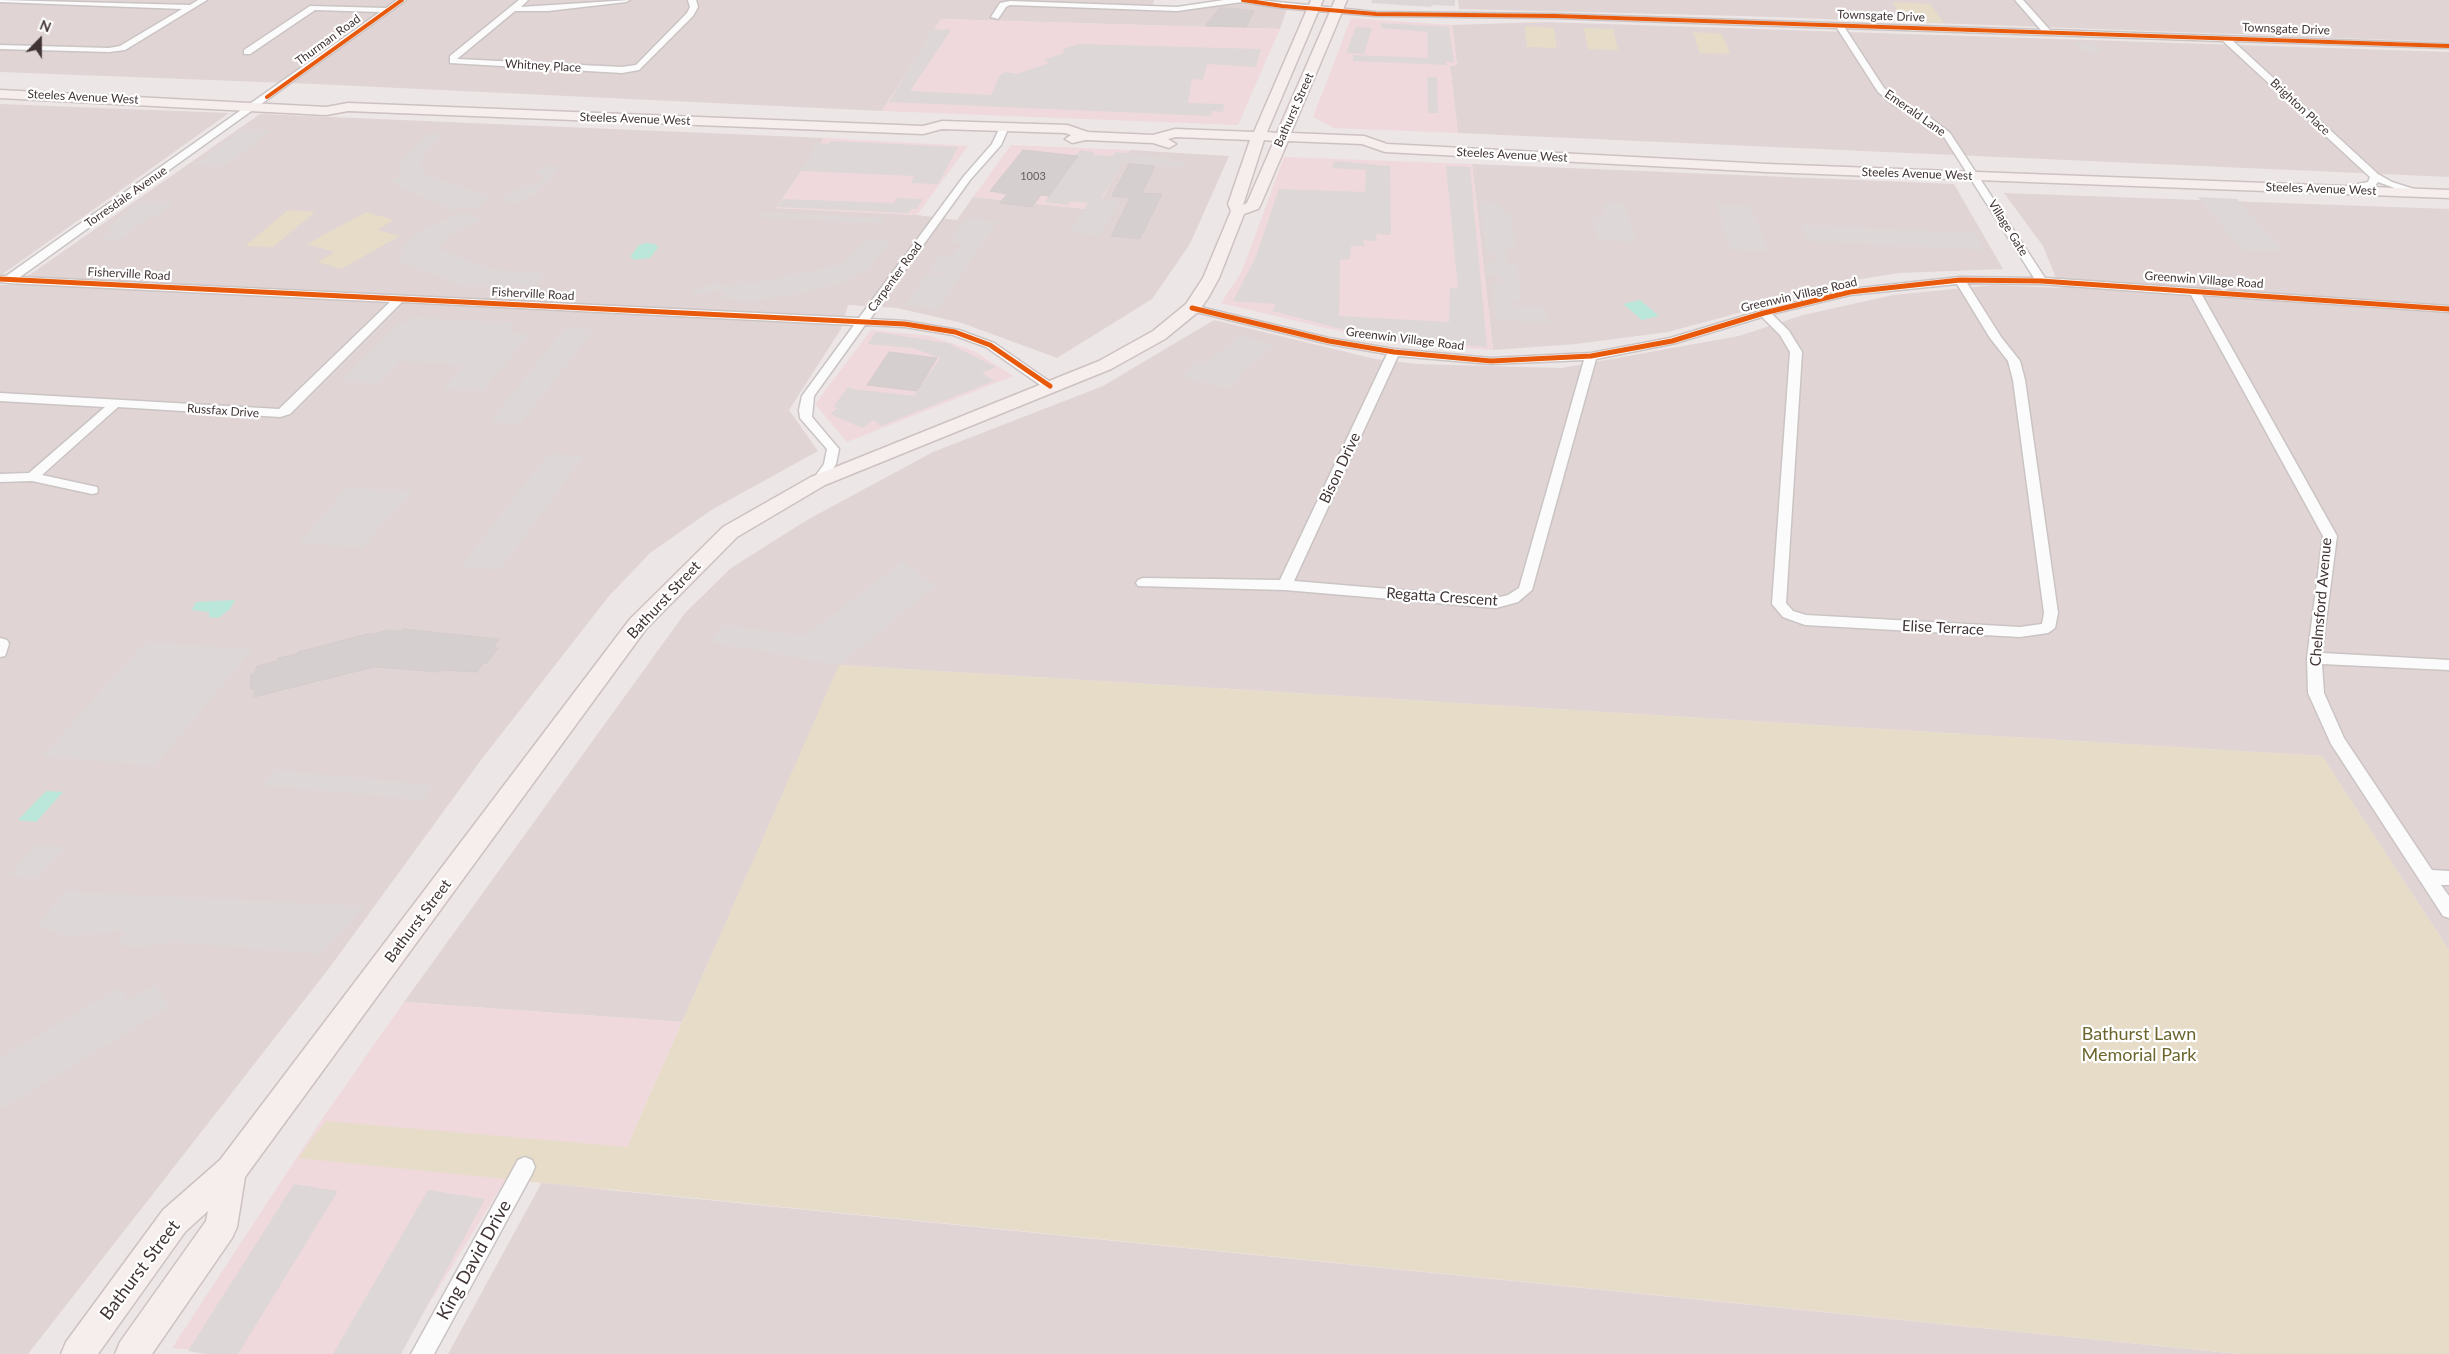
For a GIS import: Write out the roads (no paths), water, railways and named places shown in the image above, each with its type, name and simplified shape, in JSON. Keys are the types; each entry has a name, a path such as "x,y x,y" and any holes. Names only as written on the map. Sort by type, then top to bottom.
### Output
{"main road":[{"name":"Bathurst Street","path":"78,1354 174,1221 231,1172 638,624 730,532 818,480 1105,365 1159,335 1192,308 1211,278 1238,212 1235,204 1256,143 1315,4"},
{"name":"Bathurst Street","path":"1238,212 1253,206 1339,6"},
{"name":"Steeles Avenue West","path":"0,94 166,101 190,95 267,97 336,100 348,107"},
{"name":"Steeles Avenue West","path":"166,101 177,105 326,111 348,107 922,130 935,136 1002,132 1064,141 1086,136 1154,139 1166,144 1280,144 1368,154 1385,148 1974,176 2449,194"},
{"name":"Bathurst Street","path":"132,1354 221,1227 231,1172"}],"street":[{"path":"0,0 192,7"},
{"path":"0,47 109,50 122,48 203,0"},
{"name":"Thurman Road","path":"253,108 402,0"},
{"name":"Whitney Place","path":"524,0 453,58 453,61 622,70 640,67 690,14 694,7 692,0"},
{"path":"513,9 548,9 626,0"},
{"name":"Townsgate Drive","path":"995,17 1006,4 1051,2 1139,3 1177,9 1242,0 1339,6 1376,14 1398,13 1839,25 2449,46"},
{"path":"2019,0 2047,32"},
{"path":"247,52 313,8 389,10"},
{"name":"Emerald Lane","path":"1839,25 1881,90 1898,104 1915,112 1942,131 1974,176"},
{"name":"Brighton Place","path":"2226,39 2375,176 2389,184 2414,192"},
{"name":"Torresdale Avenue","path":"0,286 5,279 253,108"},
{"name":"Carpenter Road","path":"818,480 830,464 833,449 806,418 805,410 808,396 1002,132"},
{"name":"Village Gate","path":"1974,176 2040,281"},
{"path":"2347,189 2372,184 2375,176"},
{"name":"Fisherville Road","path":"5,279 926,326 971,338 1005,354 1050,386"},
{"name":"Greenwin Village Road","path":"1192,308 1329,340 1394,352 1491,361 1591,356 1672,341 1764,313 1850,292 1960,280 2040,281 2449,308"},
{"name":"Elise Terrace","path":"1764,313 1785,333 1796,352 1779,604 1788,614 1805,620 2020,632 2048,628 2052,613 2014,361 1996,338 1960,280"},
{"name":"Chelmsford Avenue","path":"2194,291 2330,536 2314,658 2316,693 2337,740 2449,911"},
{"name":"Russfax Drive","path":"0,397 273,414 283,412 400,298"},
{"name":"Bison Drive","path":"1285,585 1394,352"},
{"name":"Regatta Crescent","path":"1143,583 1285,585 1496,603 1513,599 1525,590 1591,356"},
{"path":"32,477 115,404"},
{"path":"0,478 32,477 92,490"},
{"path":"0,643 2,644 0,652"},
{"path":"2314,658 2449,666"},
{"path":"2426,877 2449,878"},
{"name":"King David Drive","path":"422,1354 525,1167"}],"park label":[{"name":"Bathurst Lawn Memorial Park","path":"2139,1044"}]}
